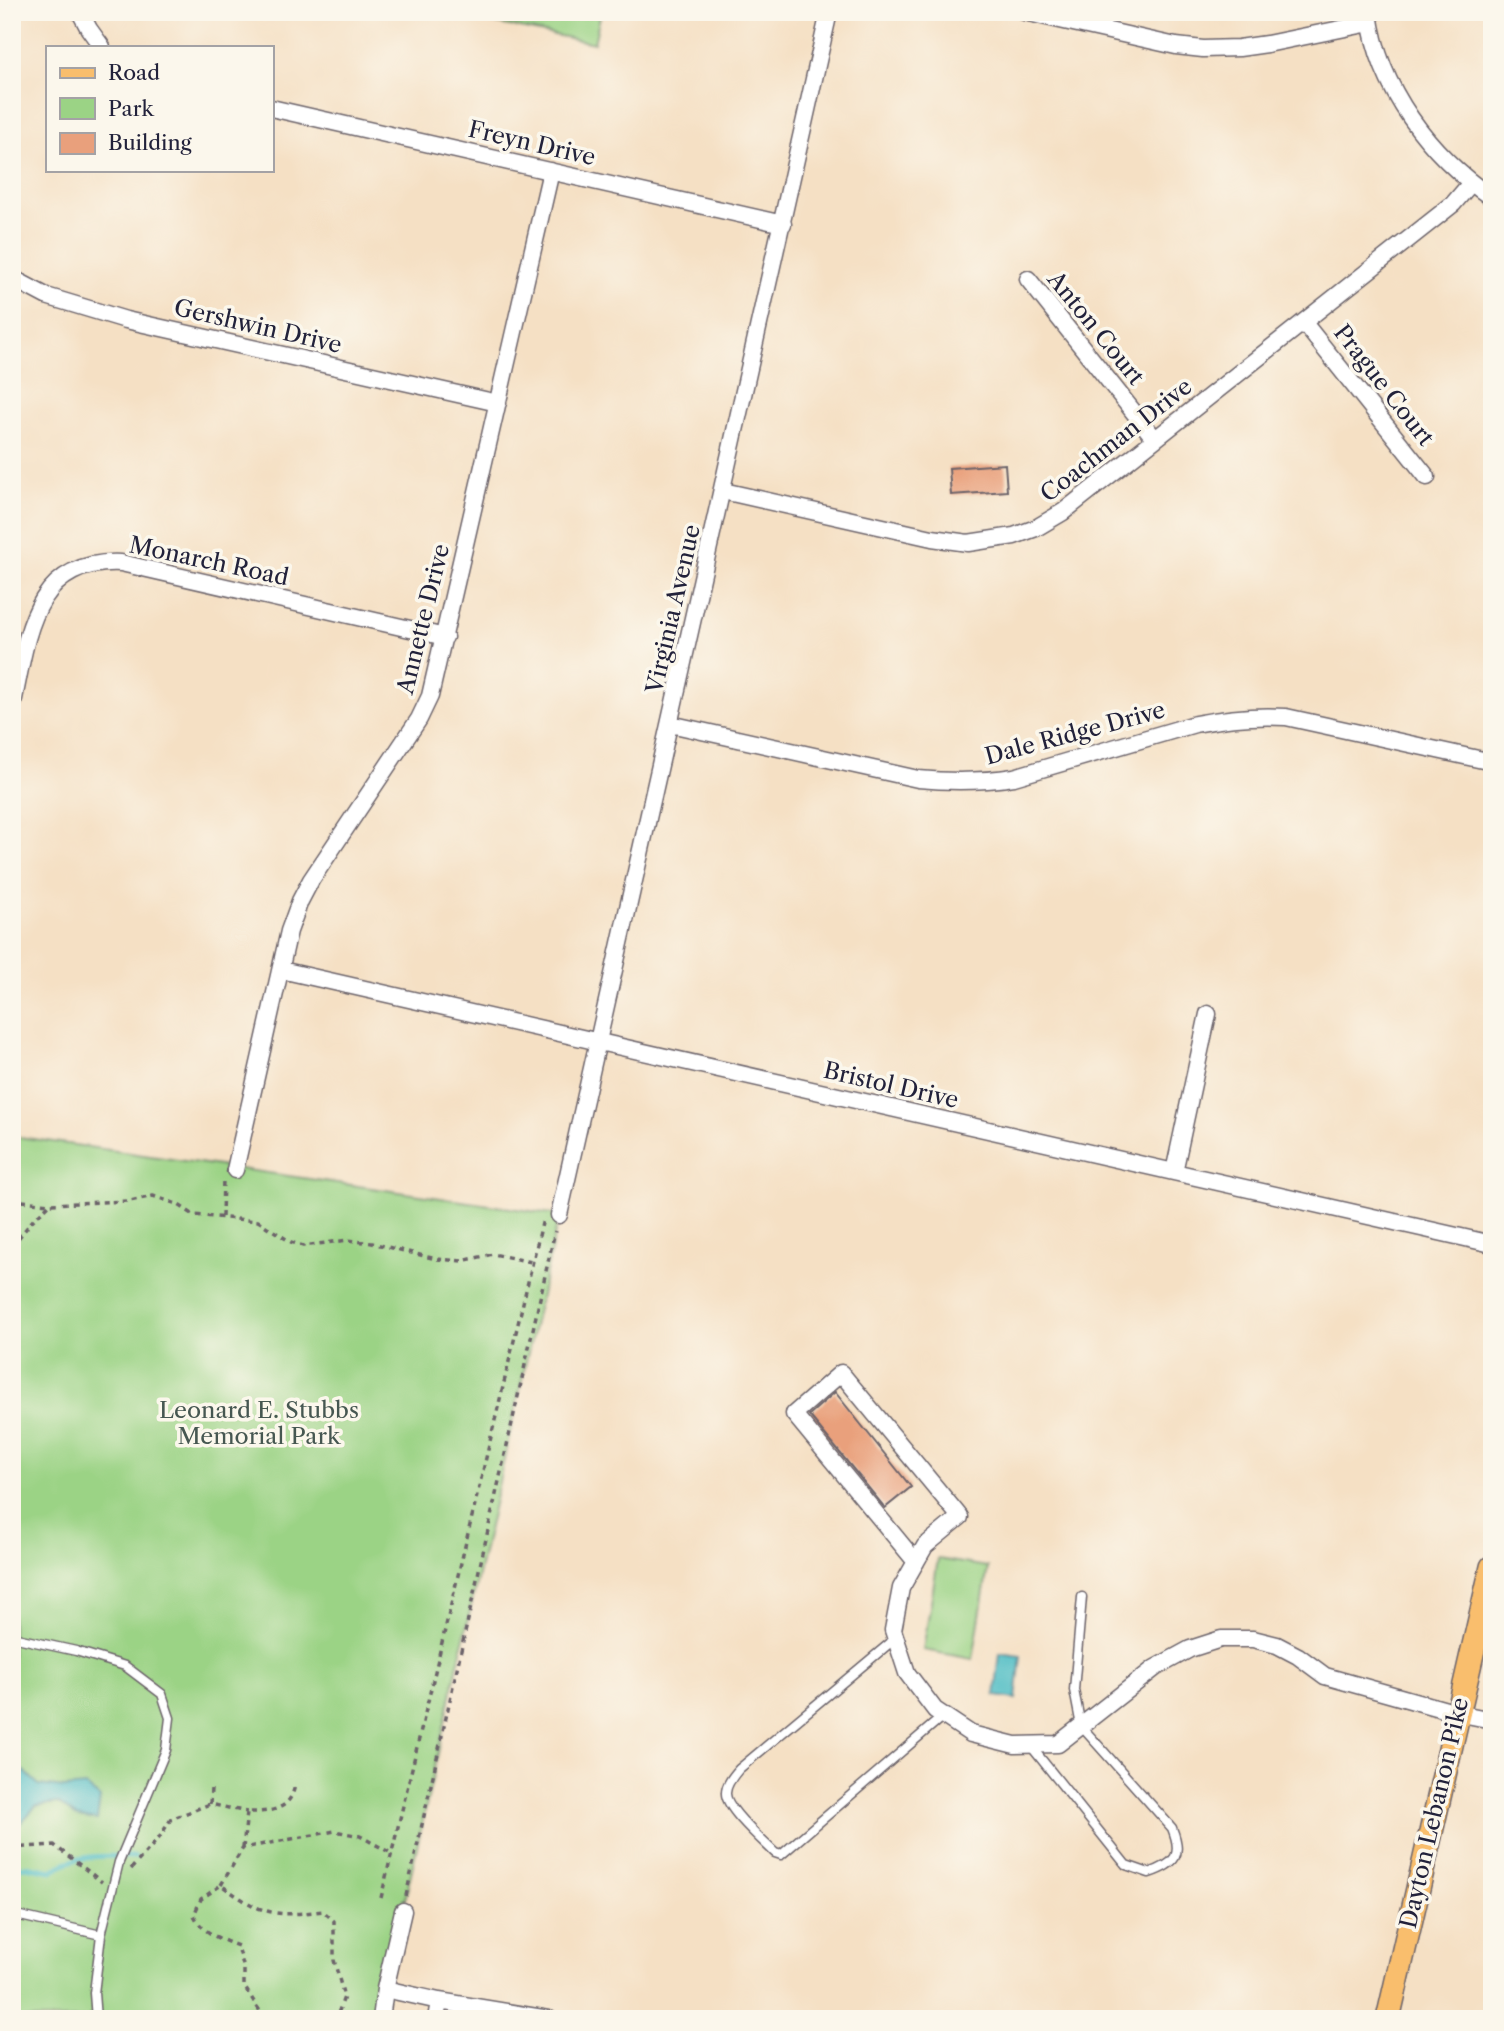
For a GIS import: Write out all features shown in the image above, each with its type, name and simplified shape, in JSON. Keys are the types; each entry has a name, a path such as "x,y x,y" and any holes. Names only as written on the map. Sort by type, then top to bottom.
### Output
{"main road":[{"name":"Dayton Lebanon Pike","path":"1388,2019 1492,1567"}],"street":[{"path":"80,12 101,46"},
{"name":"Virginia Avenue","path":"551,1216 599,1042 830,12"},
{"path":"1024,12 1176,46 1203,49 1267,44 1369,18 1384,69 1404,107 1425,138 1452,168 1492,198"},
{"name":"Freyn Drive","path":"273,108 783,224"},
{"name":"Annette Drive","path":"234,1170 289,931 300,901 310,880 419,719 430,696 551,171"},
{"name":"Coachman Drive","path":"723,491 932,538 968,543 989,542 1036,528 1063,512 1304,323 1453,204 1471,184"},
{"name":"Gershwin Drive","path":"12,278 46,296 126,320 498,403"},
{"name":"Anton Court","path":"1028,279 1155,439"},
{"name":"Prague Court","path":"1304,323 1427,477"},
{"name":"Monarch Road","path":"12,708 38,606 49,589 67,575 87,565 104,562 121,563 445,637"},
{"name":"Dale Ridge Drive","path":"670,724 918,779 952,782 1013,777 1195,724 1225,718 1258,716 1286,717 1492,762"},
{"name":"Bristol Drive","path":"281,970 1492,1244"},
{"path":"1174,1172 1208,1014"},
{"path":"916,1562 794,1414 841,1373 960,1517 925,1546 916,1562 901,1588 893,1630 907,1673 935,1710 971,1734 1015,1745 1058,1744 1155,1668 1190,1649 1221,1639 1253,1639 1277,1646 1298,1656 1325,1676 1457,1713 1492,1720"},
{"path":"381,2019 385,1989 403,1912"},
{"path":"385,1989 548,2019"},
{"path":"436,2019 439,2001"}],"lane":[{"path":"1030,1745 1126,1865 1143,1873 1160,1870 1177,1854 1178,1843 1172,1828 1081,1726 1074,1690 1082,1597"},
{"path":"12,1637 76,1651 125,1666 162,1694 170,1718 166,1750 120,1862 101,1935 94,1993 96,2019"},
{"path":"896,1639 739,1769 727,1786 727,1798 740,1817 775,1853 782,1855 943,1716"},
{"path":"12,1914 101,1935"}],"path":[{"path":"222,1217 221,1187 224,1170 234,1170"},
{"path":"12,1200 50,1204 130,1201 153,1196 177,1204 194,1215 258,1221 291,1242 303,1246 348,1240 372,1243 436,1259 462,1261 493,1254 532,1262"},
{"path":"12,1246 50,1204"},
{"path":"381,1898 532,1262 551,1216"},
{"path":"403,1912 551,1216"},
{"path":"12,1848 54,1844 94,1877 119,1892 127,1872 147,1853 172,1819 211,1804 247,1812 275,1811 285,1805 295,1784"},
{"path":"211,1789 211,1804"},
{"path":"247,1812 243,1848 221,1885 201,1899 194,1915 197,1923 214,1936 237,1946 244,1969 244,1986 265,2019"},
{"path":"243,1848 335,1830 360,1836 391,1853"},
{"path":"221,1885 246,1902 273,1914 323,1911 334,1921 334,1960 344,1997 336,2019"}],"green space":[{"path":"471,12 601,12 594,43 470,18"},
{"name":"Leonard E. Stubbs Memorial Park","path":"12,1136 559,1215 385,1989 381,2019 12,2019"},
{"path":"938,1559 988,1567 973,1659 923,1650"}],"water":[{"path":"1000,1653 1021,1656 1016,1699 995,1696"},
{"path":"12,1765 25,1772 39,1785 65,1788 85,1786 100,1798 97,1820 77,1817 58,1803 36,1806 16,1828 12,1828"}],"building":[{"path":"1005,464 1007,491 951,495 949,468"},
{"path":"835,1392 911,1487 885,1508 809,1415"}],"waterway":[{"path":"12,1868 26,1866 52,1871 81,1858 135,1857"}]}
